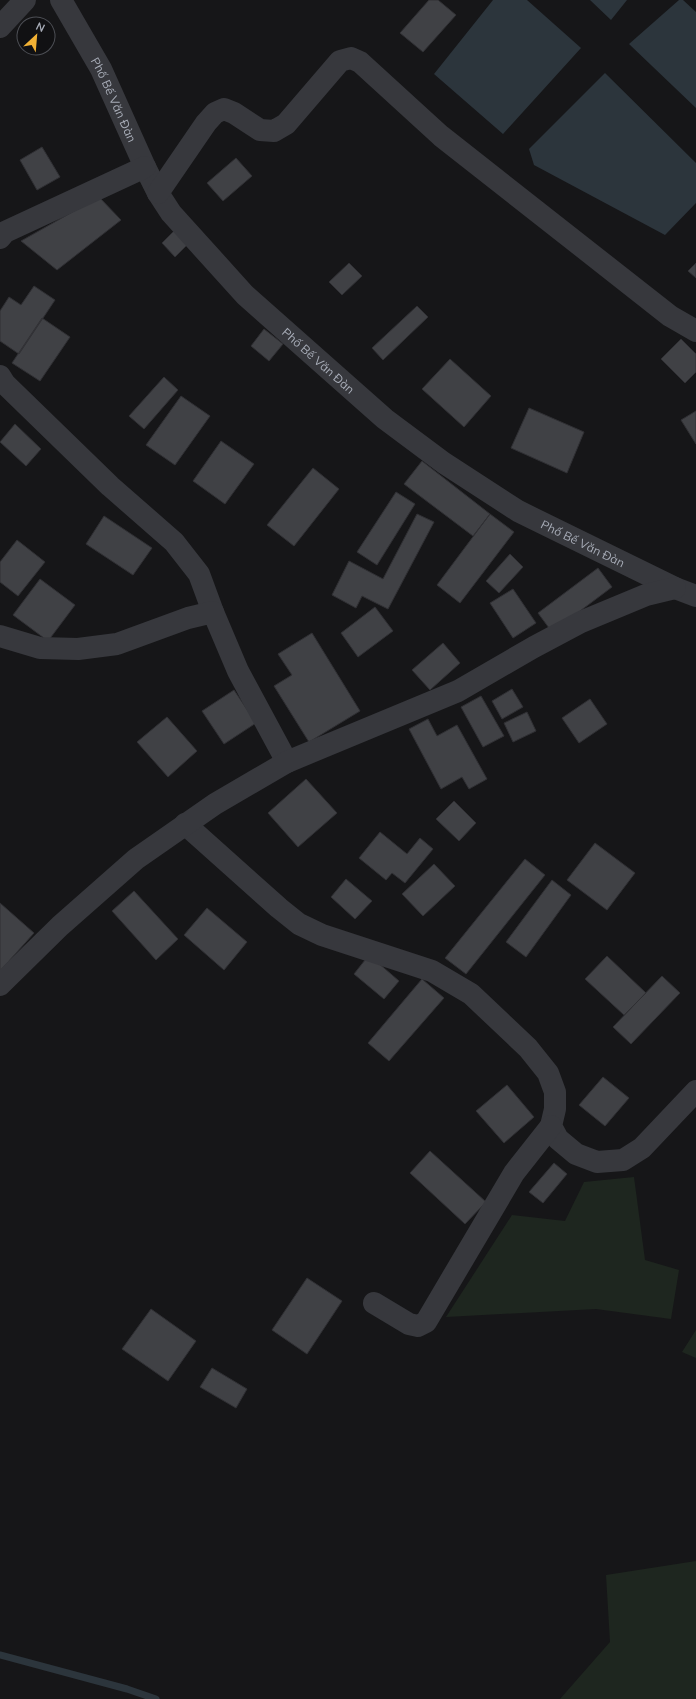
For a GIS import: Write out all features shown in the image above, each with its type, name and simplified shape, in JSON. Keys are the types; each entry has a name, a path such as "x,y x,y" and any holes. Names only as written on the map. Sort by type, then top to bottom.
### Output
{"street":[{"path":"0,27 25,0"},
{"name":"Phố Bế Văn Đàn","path":"61,0 101,69 158,193 171,213 245,295 385,419 444,463 518,511 675,588 696,596"},
{"path":"158,193 206,123 215,113 224,109 234,113 260,130 274,131 286,124 340,61 351,58 360,62 441,136 670,316 696,331"},
{"path":"0,238 5,232 145,167"},
{"path":"0,376 5,384 110,486 174,542 199,574 212,612 238,671 287,762"},
{"path":"0,986 60,926 136,859 214,804 287,762 458,690 581,622 646,595 675,588"},
{"path":"0,636 40,648 78,649 117,644 188,618 212,612"},
{"path":"185,824 299,924 322,935 432,971 471,994 528,1048 548,1072 555,1092 555,1109 551,1126 514,1173 426,1322 418,1326 409,1324 374,1304"},
{"path":"551,1126 558,1139 576,1154 597,1162 623,1160 642,1148 696,1091"}],"shaded area":[{"path":"493,0 527,0 581,48 503,134 434,74"},
{"path":"590,0 627,0 611,20"},
{"path":"679,0 683,0 696,12 696,108 629,44"},
{"path":"605,73 696,163 696,203 665,235 534,165 529,149"},
{"path":"634,1177 645,1260 679,1270 671,1319 596,1309 446,1317 512,1215 565,1221 584,1182"},
{"path":"696,1330 696,1358 682,1352"},
{"path":"696,1561 696,1699 560,1699 610,1642 606,1575"}],"building":[{"path":"429,0 438,0 456,15 423,52 400,33"},
{"path":"42,147 60,177 37,190 20,160"},
{"path":"236,158 252,176 223,201 207,183"},
{"path":"99,197 121,220 57,270 21,241"},
{"path":"175,230 188,244 175,257 162,243"},
{"path":"349,263 362,276 342,295 329,282"},
{"path":"696,263 696,278 688,271"},
{"path":"34,286 55,300 19,354 0,341 0,311 9,297 21,305"},
{"path":"417,306 428,317 383,360 372,348"},
{"path":"42,318 70,337 40,381 12,363"},
{"path":"264,329 283,344 269,361 251,346"},
{"path":"681,339 696,354 696,372 685,383 661,359"},
{"path":"450,359 491,396 464,427 422,389"},
{"path":"164,377 178,390 144,429 129,416"},
{"path":"181,396 210,416 175,465 146,445"},
{"path":"529,408 584,432 567,473 511,448"},
{"path":"696,411 696,444 681,420"},
{"path":"15,424 41,449 26,466 0,442"},
{"path":"221,441 254,464 225,504 193,481"},
{"path":"422,461 490,514 473,536 404,484"},
{"path":"313,468 339,489 294,546 267,525"},
{"path":"396,492 415,504 377,565 357,552"},
{"path":"417,514 434,522 388,609 362,596 356,608 332,595 349,561 383,579"},
{"path":"490,514 514,532 460,603 437,585"},
{"path":"104,516 152,548 133,575 86,544"},
{"path":"17,540 45,562 18,596 0,582 0,562"},
{"path":"510,554 523,567 499,593 486,581"},
{"path":"598,568 612,587 552,632 538,613"},
{"path":"40,579 75,605 48,641 13,615"},
{"path":"513,589 536,623 513,638 490,603"},
{"path":"375,607 393,631 358,657 341,633"},
{"path":"312,633 360,711 309,742 274,686 292,675 278,654"},
{"path":"443,643 460,663 430,690 412,670"},
{"path":"512,689 523,707 502,719 492,701"},
{"path":"234,690 256,723 224,744 202,711"},
{"path":"481,696 504,736 483,747 461,707"},
{"path":"590,699 607,724 579,743 562,718"},
{"path":"527,712 536,731 513,742 504,723"},
{"path":"167,717 197,751 168,777 137,742"},
{"path":"428,719 437,736 457,725 487,779 469,789 462,777 441,789 409,729"},
{"path":"306,779 337,813 298,847 268,813"},
{"path":"454,801 476,823 459,841 436,819"},
{"path":"380,832 407,854 420,838 433,849 405,883 392,873 386,880 359,858"},
{"path":"595,843 635,873 607,910 567,880"},
{"path":"525,859 545,875 466,974 445,958"},
{"path":"434,864 455,886 423,916 402,894"},
{"path":"346,879 372,901 355,919 331,897"},
{"path":"552,880 571,895 526,957 506,942"},
{"path":"134,891 178,939 156,960 112,911"},
{"path":"0,903 34,933 0,971"},
{"path":"207,908 247,942 224,970 184,935"},
{"path":"369,955 399,981 384,999 354,974"},
{"path":"607,956 646,993 624,1015 585,979"},
{"path":"662,976 680,993 631,1044 613,1027"},
{"path":"422,979 444,998 389,1061 368,1043"},
{"path":"603,1077 629,1098 605,1126 579,1105"},
{"path":"507,1085 534,1117 504,1143 476,1111"},
{"path":"430,1151 486,1202 465,1224 410,1173"},
{"path":"554,1163 567,1174 543,1203 529,1192"},
{"path":"307,1278 342,1301 307,1354 272,1330"},
{"path":"151,1309 196,1341 168,1381 122,1349"},
{"path":"212,1368 247,1389 236,1408 200,1387"}],"waterway":[{"path":"0,1655 127,1689 156,1699"}]}
